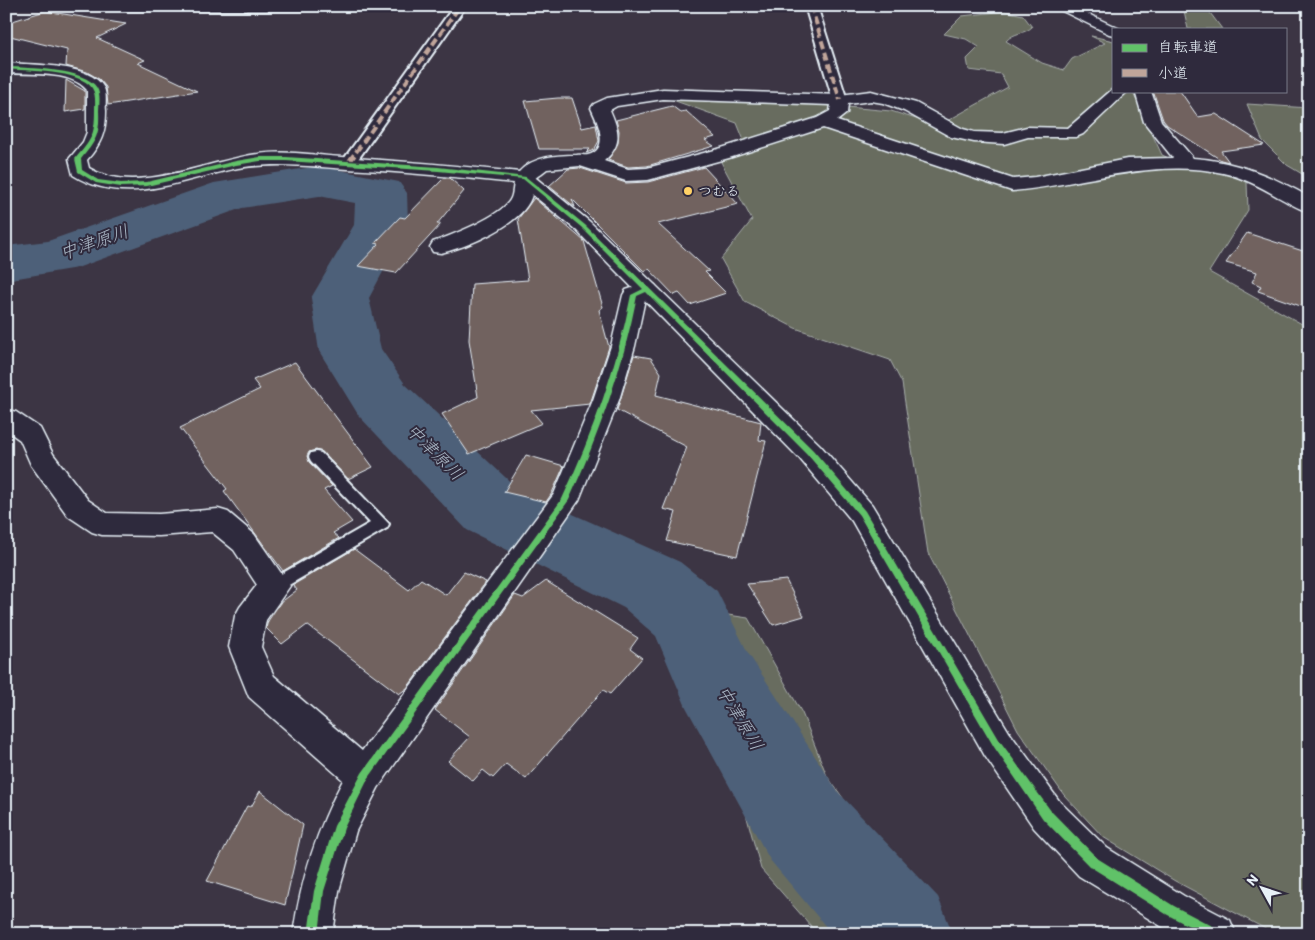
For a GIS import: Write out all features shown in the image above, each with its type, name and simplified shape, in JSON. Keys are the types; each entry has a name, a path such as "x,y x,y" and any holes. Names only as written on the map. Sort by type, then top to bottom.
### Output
{"street":[{"path":"128,6 426,6"},
{"path":"349,162 460,6"},
{"path":"441,247 479,232 513,210 521,198 524,178 530,170 558,161 582,160 626,175 648,174 722,154 823,122 838,113 840,100 811,6"},
{"path":"1059,6 1112,30"},
{"path":"6,68 72,75 88,80 96,89 99,126 94,141 78,159 80,172 96,181 120,185 147,184 260,159 349,162 524,178 583,226 810,452 862,513 997,744 1047,815 1093,862 1170,910 1216,934"},
{"path":"591,162 605,154 610,145 608,126 600,108 612,102 663,94 840,100 871,96 910,107 957,133 974,137 1004,138 1027,132 1070,133 1077,130 1119,92"},
{"path":"1143,92 1153,122 1187,163"},
{"path":"823,122 1012,185 1035,183 1127,165 1212,164 1240,170 1263,179 1309,206"},
{"path":"313,934 320,892 338,826 365,776 565,500 580,470 628,330 634,295 647,290"},
{"path":"7,418 31,435 41,458 78,508 102,524 159,525 218,520 244,542 275,586 251,616 245,647 261,686 365,776"}],"lane":[{"path":"275,586 381,524 316,457"}],"green space":[{"path":"1183,6 1205,6 1221,28 1188,28"},
{"path":"1005,11 1023,15 1032,27 1012,36 1006,41 1042,63 1064,70 1072,59 1105,43 1091,36 1112,41 1112,92 1132,92 1162,155 1187,166 1226,171 1247,183 1248,210 1209,272 1309,328 1309,934 1275,934 1175,881 1103,837 1064,795 1018,730 928,553 902,383 890,360 795,328 745,302 721,259 752,220 721,162 743,138 737,123 667,98 780,101 891,111 938,126 1008,87 1001,74 969,70 967,59 979,47 966,39 944,34 962,16"},
{"path":"1247,104 1309,108 1309,178 1287,165 1262,140"},
{"path":"715,613 748,618 802,713 827,776 942,934 818,934 761,869 728,748 695,693"}],"building":[{"path":"45,11 126,24 97,38 145,60 138,63 197,91 108,105 106,87 99,79 87,72 66,66 67,50 6,35 6,23"},
{"path":"66,80 85,91 85,109 65,112"},
{"path":"1153,92 1181,92 1198,117 1216,114 1264,145 1221,151 1229,162 1221,160 1167,125 1163,120"},
{"path":"572,98 582,128 596,125 599,141 594,150 586,153 590,149 539,149 525,101"},
{"path":"672,106 680,112 686,111 715,137 705,140 714,146 647,166 628,167 608,160 618,143 619,131 616,120"},
{"path":"704,167 738,204 658,224 709,271 705,272 726,293 690,305 679,293 674,295 649,269 644,271 572,199 575,207 549,186 568,169 580,168 626,183 648,182"},
{"path":"444,178 450,178 464,191 437,224 441,224 396,273 358,266 379,244 375,243 400,217 405,218"},
{"path":"534,198 584,241 603,307 599,310 609,347 590,404 531,410 542,423 469,454 442,414 478,397 469,340 472,284 528,280 518,219"},
{"path":"1247,233 1309,253 1309,309 1258,291 1261,286 1252,282 1257,272 1226,263"},
{"path":"634,355 651,358 661,373 656,395 761,422 759,440 766,441 737,556 667,541 676,512 663,509 687,447 617,410"},
{"path":"295,362 373,467 348,479 322,452 316,450 309,452 307,456 309,462 332,486 324,490 352,522 333,533 339,538 283,571 224,491 227,489 180,428 260,389 253,380"},
{"path":"526,455 564,466 546,502 504,492"},
{"path":"354,549 409,590 421,579 446,595 464,572 486,582 407,688 399,694 307,625 282,644 266,628 268,621 280,603 297,590 293,585"},
{"path":"786,580 804,616 773,625 747,584"},
{"path":"546,581 638,638 630,649 642,658 610,694 603,690 526,779 506,764 493,778 483,770 473,781 448,761 470,737 435,710 515,595 523,598"},
{"path":"260,791 303,825 285,905 207,881 247,806 251,807"}],"waterway":[{"name":"中津原川","path":"6,263 57,256 232,194 319,181 381,193 381,225 340,298 350,351 382,400 493,510 652,585 688,615 717,680 804,826 901,934"}],"marked path":[{"path":"128,6 426,6"},
{"path":"349,162 460,6"},
{"path":"811,6 840,100"}],"cycle path":[{"path":"6,68 68,74 80,77 95,88 97,93 96,132 92,142 78,159 80,171 96,181 121,185 147,184 260,159 438,169 524,178 583,226 810,452 862,513 997,744 1047,815 1093,862 1170,910 1216,934"},
{"path":"313,934 319,891 339,826 365,776 565,500 597,426 606,400 623,346 634,295 647,290"}],"place":[{"name":"つむる","path":"688,191"}]}
